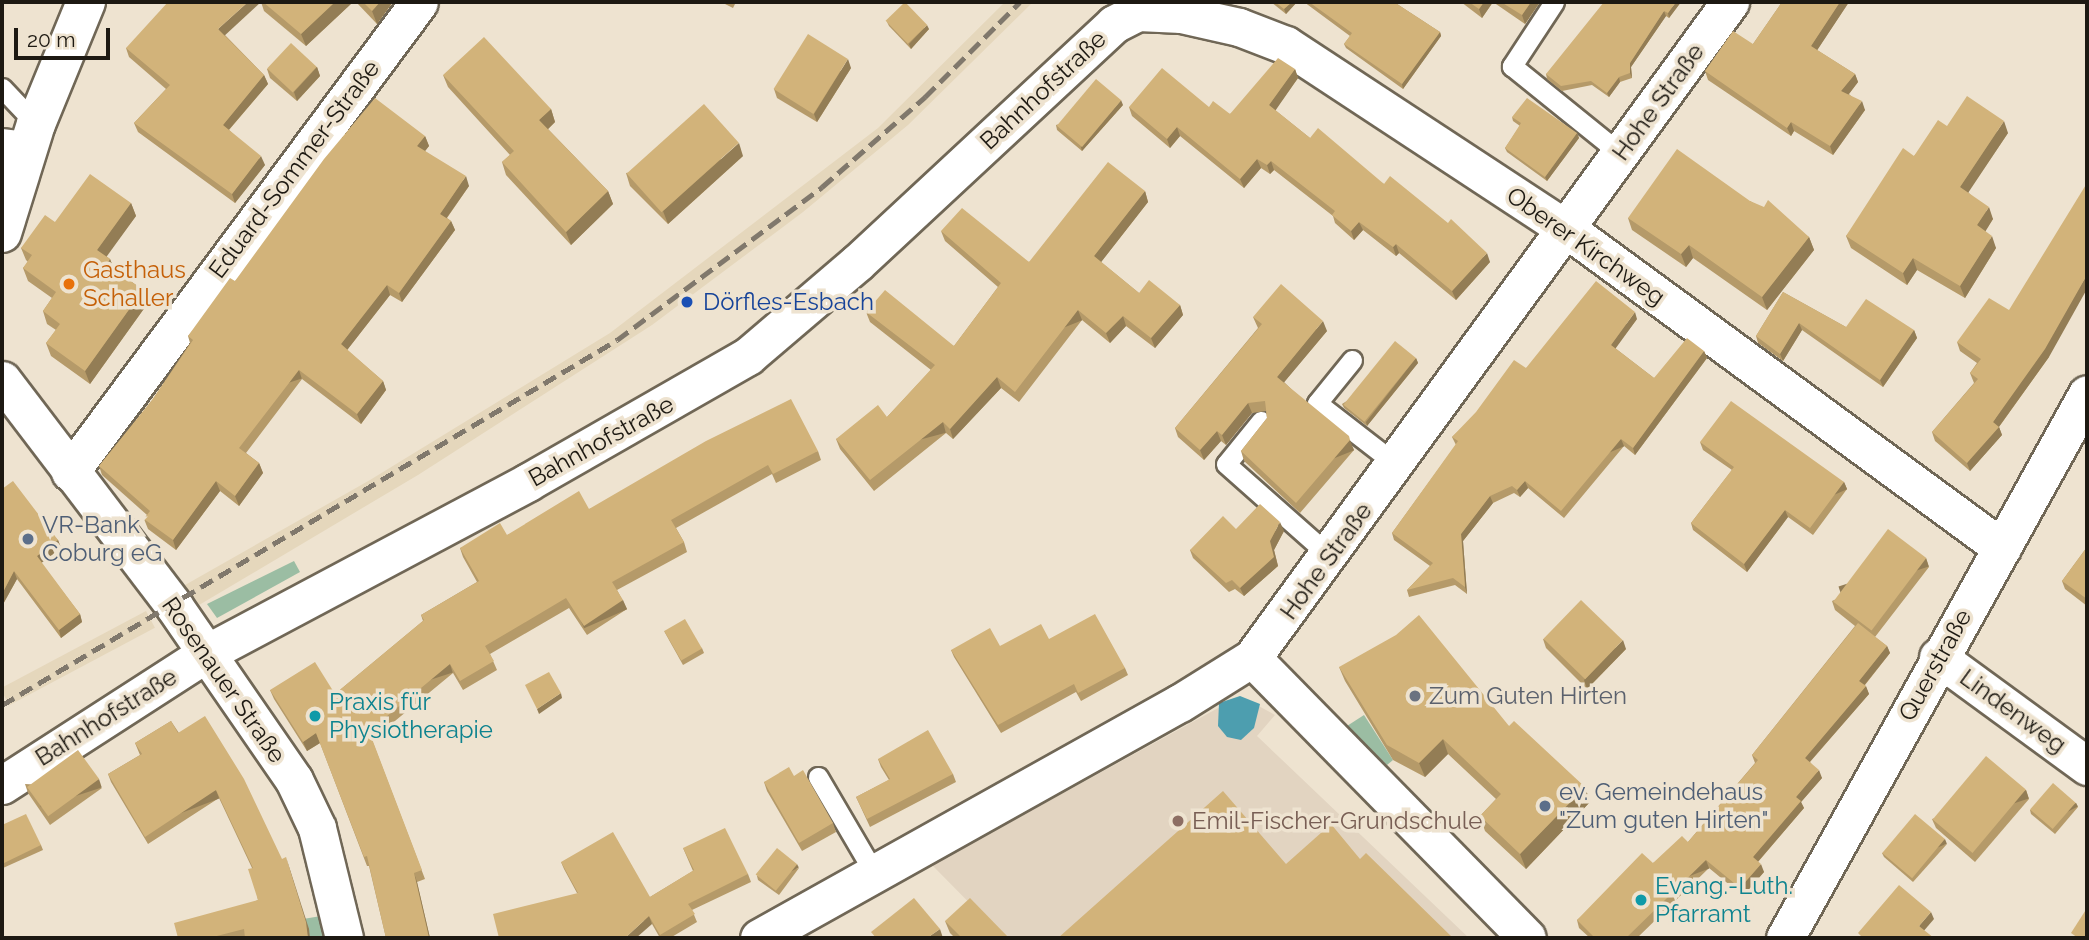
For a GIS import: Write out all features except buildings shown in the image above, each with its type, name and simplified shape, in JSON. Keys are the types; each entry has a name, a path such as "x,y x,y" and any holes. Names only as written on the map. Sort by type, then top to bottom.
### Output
{"street":[{"path":"2,233 22,140 86,2"},
{"name":"Eduard-Sommer-Straße","path":"70,472 419,2"},
{"name":"Hohe Straße","path":"759,938 876,876 1252,658 1567,230 1730,2"},
{"name":"Oberer Kirchweg","path":"1138,12 1181,14 1239,27 1286,45 1567,230 2002,548"},
{"name":"Bahnhofstraße","path":"2,785 206,653 552,468 748,356 857,263 1114,24 1138,12"},
{"name":"Rosenauer Straße","path":"2,380 70,472 115,545 206,653 299,792 317,828 344,938"},
{"name":"Querstraße","path":"1787,938 1938,657 2087,394"},
{"name":"Lindenweg","path":"1938,657 2087,766"},
{"path":"1252,658 1527,938"}],"lane":[{"path":"1554,2 1512,66 1620,153"},
{"path":"2,88 22,140"},
{"path":"1352,360 1317,404 1396,464"},
{"path":"1261,421 1226,464 1329,555"},
{"path":"818,778 876,876"}],"shaded area":[{"path":"1005,2 1033,2 908,125 803,212 652,325 418,475 194,608 178,589 370,480 610,333 878,128"},
{"path":"146,611 155,628 9,705 2,688"},
{"name":"Emil-Fischer-Grundschule","path":"1240,696 1275,715 1257,736 1469,938 1004,938 932,865"}],"green space":[{"path":"294,561 300,572 217,618 207,604"},
{"path":"1364,715 1393,760 1387,765 1347,726"},
{"path":"321,916 326,938 250,938 250,928"}],"water":[{"path":"1240,696 1260,704 1254,728 1241,740 1227,737 1218,726 1219,703"}],"railway":[{"path":"2,705 617,340 822,187 925,97 1020,2"}],"place":[{"name":"Gasthaus Schaller","path":"69,284"},
{"name":"Dörfles-Esbach","path":"687,302"},
{"name":"VR-Bank Coburg eG","path":"28,539"},
{"name":"Zum Guten Hirten","path":"1415,696"},
{"name":"Praxis für Physiotherapie","path":"315,716"},
{"name":"ev. Gemeindehaus \"Zum guten Hirten\"","path":"1545,806"},
{"name":"Emil-Fischer-Grundschule","path":"1178,821"},
{"name":"Evang.-Luth. Pfarramt","path":"1641,900"}]}
